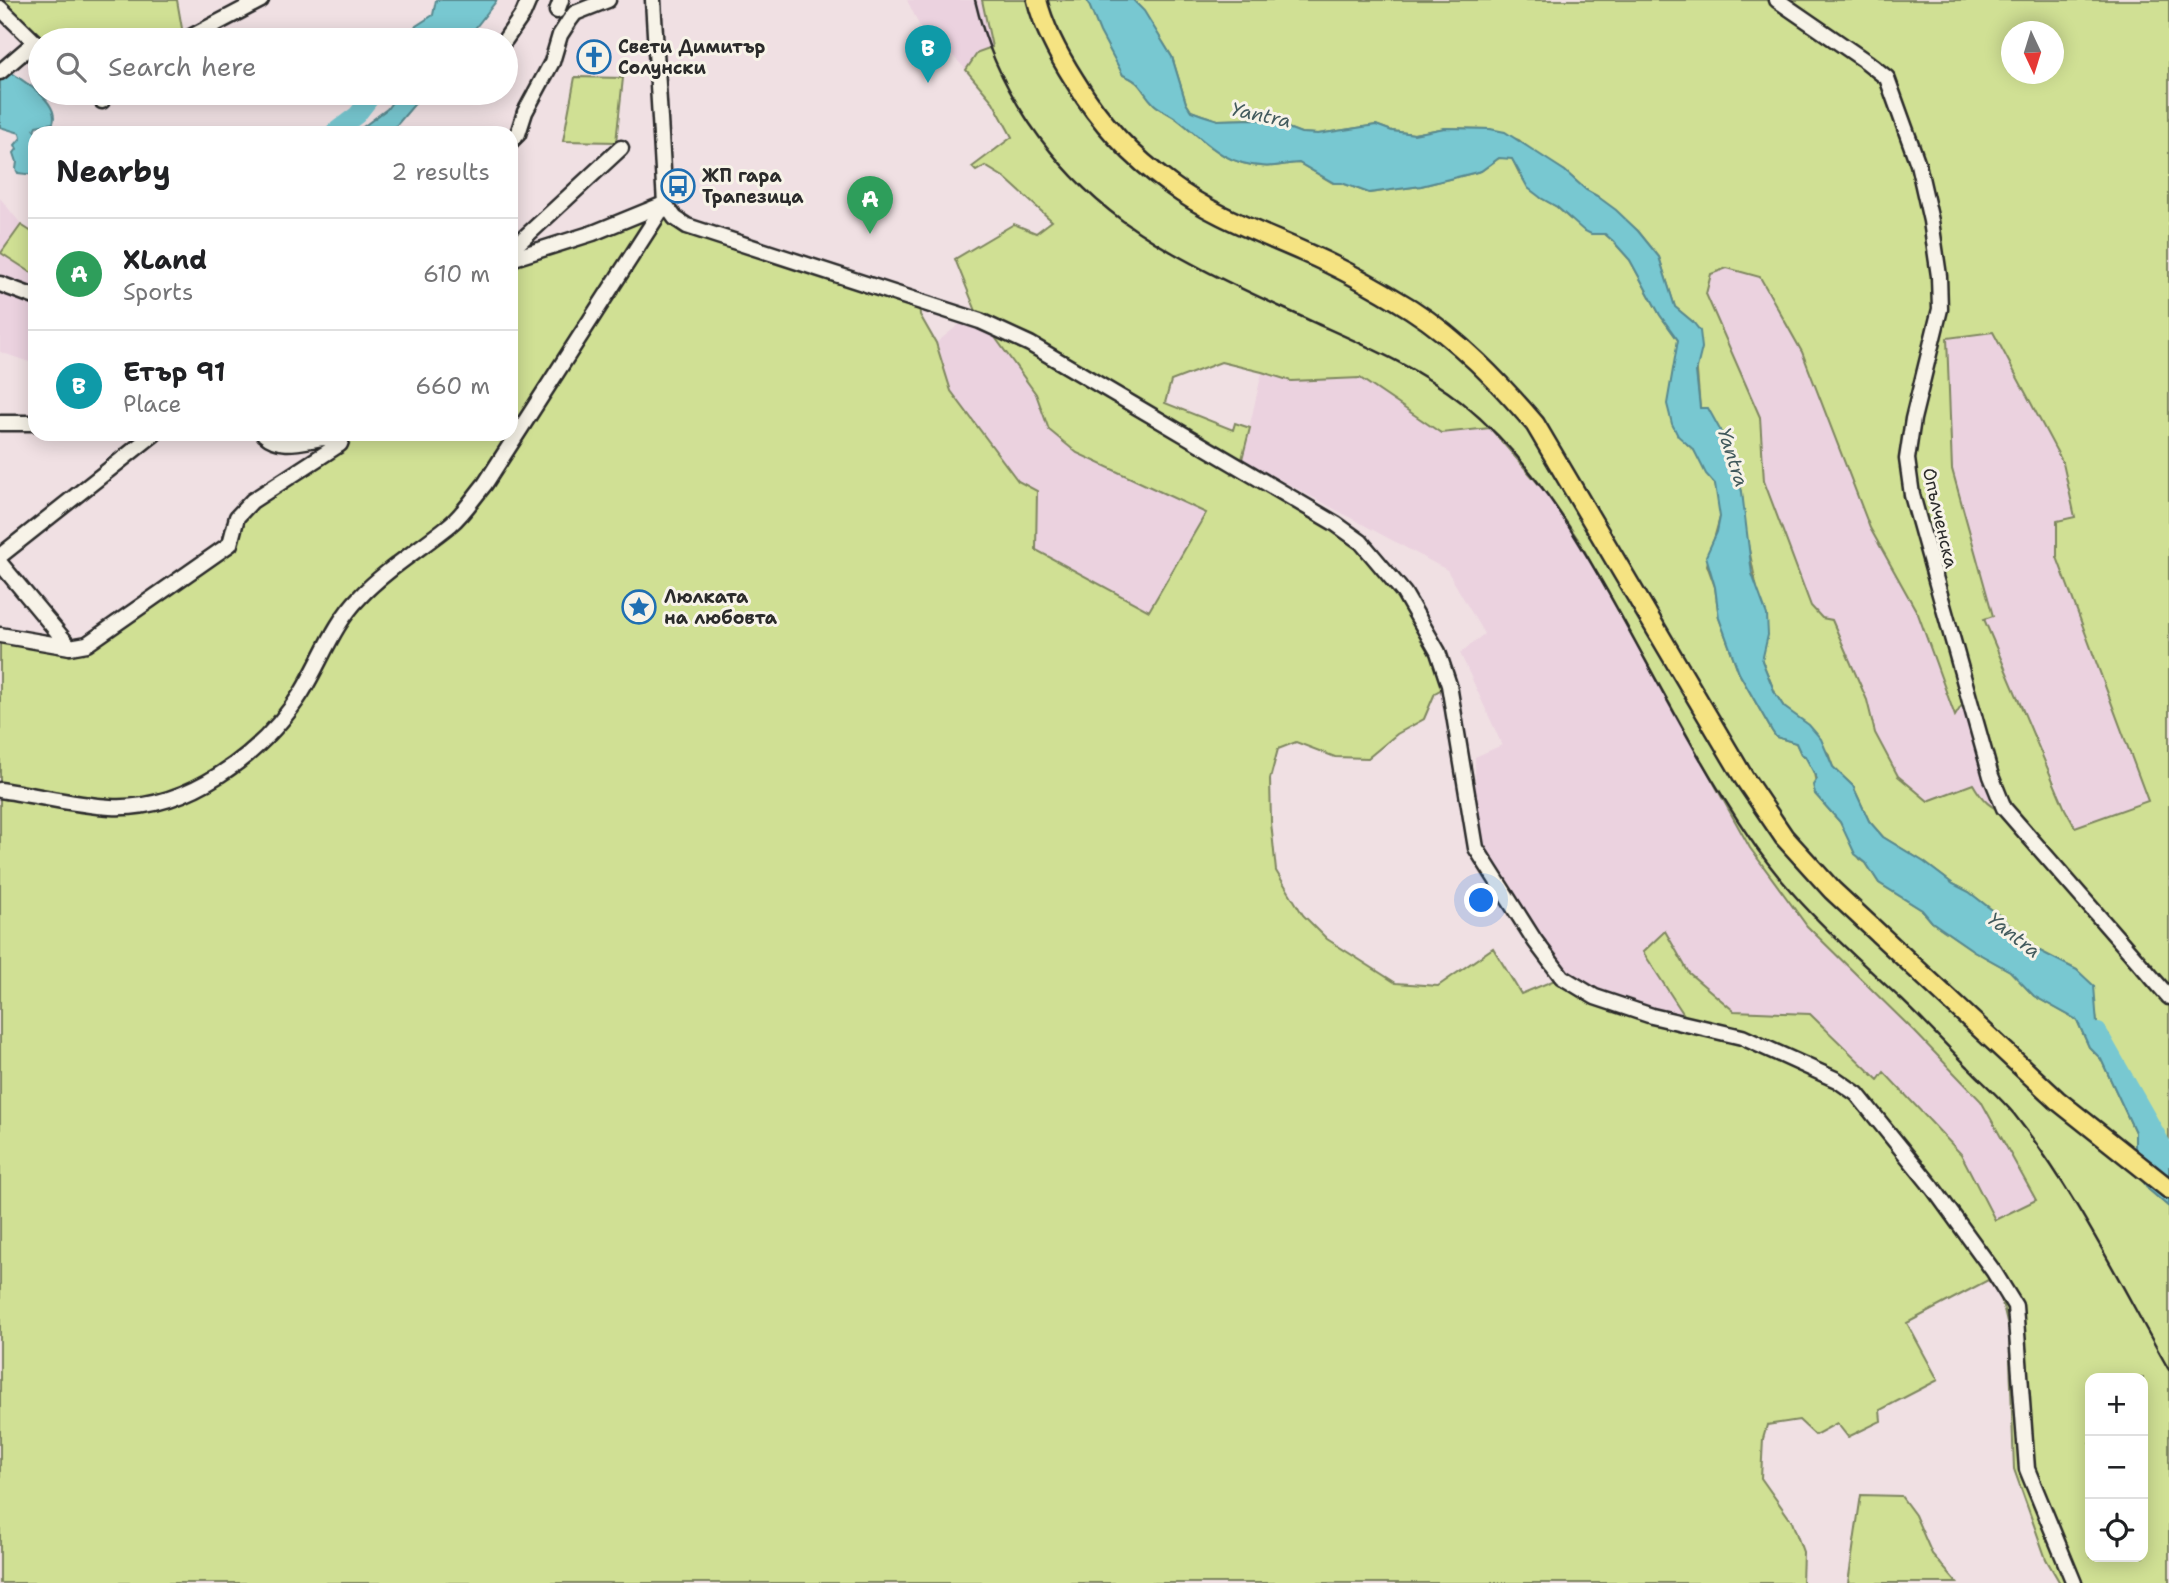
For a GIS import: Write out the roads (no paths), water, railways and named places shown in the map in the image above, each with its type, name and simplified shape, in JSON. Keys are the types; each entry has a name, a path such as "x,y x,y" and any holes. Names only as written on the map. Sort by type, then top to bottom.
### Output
{"main road":[{"path":"1037,0 1067,69 1092,110 1129,152 1172,187 1224,216 1338,267 1412,310 1462,348 1500,383 1535,424 1744,778 1784,837 1832,890 2057,1100 2169,1189"}],"street":[{"path":"208,28 261,0"},
{"path":"513,28 528,0"},
{"path":"518,134 525,112 552,62 560,35 569,21 575,13 608,0"},
{"path":"653,0 665,204 675,218 687,226 980,321 1030,344 1336,524 1361,542 1404,593 1438,652 1449,685 1476,848 1535,942 1562,977 1595,997 1652,1016 1742,1037 1837,1080 1857,1094 1933,1188 1994,1272 2015,1306 2028,1469 2074,1583"},
{"name":"Опълченска","path":"1777,0 1886,78 1918,164 1931,220 1939,276 1940,309 1913,419 1907,459 1912,495 1991,776 2004,808 2169,997"},
{"path":"0,8 28,41"},
{"path":"0,72 28,51"},
{"path":"518,244 621,148"},
{"path":"518,256 593,233 665,204"},
{"path":"518,433 665,204"},
{"path":"0,284 28,294"},
{"path":"0,423 28,423"},
{"path":"0,556 145,441"},
{"path":"281,441 304,441"},
{"path":"0,635 70,647 87,644 230,544 237,517 252,501 341,444 342,441"},
{"path":"0,790 110,807 146,805 186,793 230,766 265,738 302,692 332,637 359,597 454,522 485,484 513,441"},
{"path":"0,563 70,647"}],"water":[{"path":"436,0 497,0 475,28 415,28 433,15"},
{"path":"1087,0 1133,0 1144,11 1172,57 1191,111 1218,120 1254,119 1272,122 1301,133 1318,134 1376,125 1392,131 1414,134 1445,128 1505,132 1565,171 1586,190 1616,210 1638,231 1659,257 1675,307 1700,331 1702,348 1696,372 1700,408 1708,408 1734,461 1742,492 1752,574 1767,615 1768,635 1762,661 1775,693 1784,707 1809,725 1821,739 1833,767 1853,786 1869,821 1883,837 1969,892 2001,917 2030,946 2077,970 2094,986 2097,1024 2109,1035 2110,1060 2129,1082 2151,1129 2169,1151 2169,1207 2148,1189 2140,1176 2135,1157 2135,1132 2101,1059 2089,1047 2077,1020 2034,996 2010,971 1974,951 1932,922 1922,910 1879,883 1866,863 1855,854 1840,822 1815,794 1813,785 1817,779 1796,743 1776,737 1772,731 1739,673 1719,618 1715,587 1706,556 1717,532 1720,517 1715,484 1706,474 1694,450 1678,436 1667,404 1678,340 1660,315 1630,260 1613,241 1605,234 1591,234 1583,230 1557,207 1528,188 1512,159 1499,158 1481,171 1421,186 1369,193 1342,183 1334,183 1299,163 1261,166 1235,161 1157,106 1138,84 1123,75 1100,32"},
{"path":"0,65 28,85 28,105 49,105 54,114 53,123 28,126 28,174 18,173 16,169 14,153 17,149 15,145 21,138 20,133 0,127"},
{"path":"390,105 414,105 396,126 364,126"}],"waterway":[{"path":"342,126 365,105"},
{"name":"Yantra","path":"2098,1032 2169,1157"}],"railway":[{"path":"975,0 996,64 1012,94 1050,151 1097,200 1145,236 1192,264 1408,367 1461,402 1509,447 1568,525 1697,754 1765,860 1801,903 1840,943 1911,1008 2014,1114 2077,1207 2169,1370"}],"place":[{"name":"Свети Димитър Солунски","path":"594,57"},
{"name":"Етър 91","path":"928,83"},
{"name":"ЖП гара Трапезица","path":"678,186"},
{"name":"XLand","path":"870,234"},
{"name":"Люлката на любовта","path":"639,607"}]}
